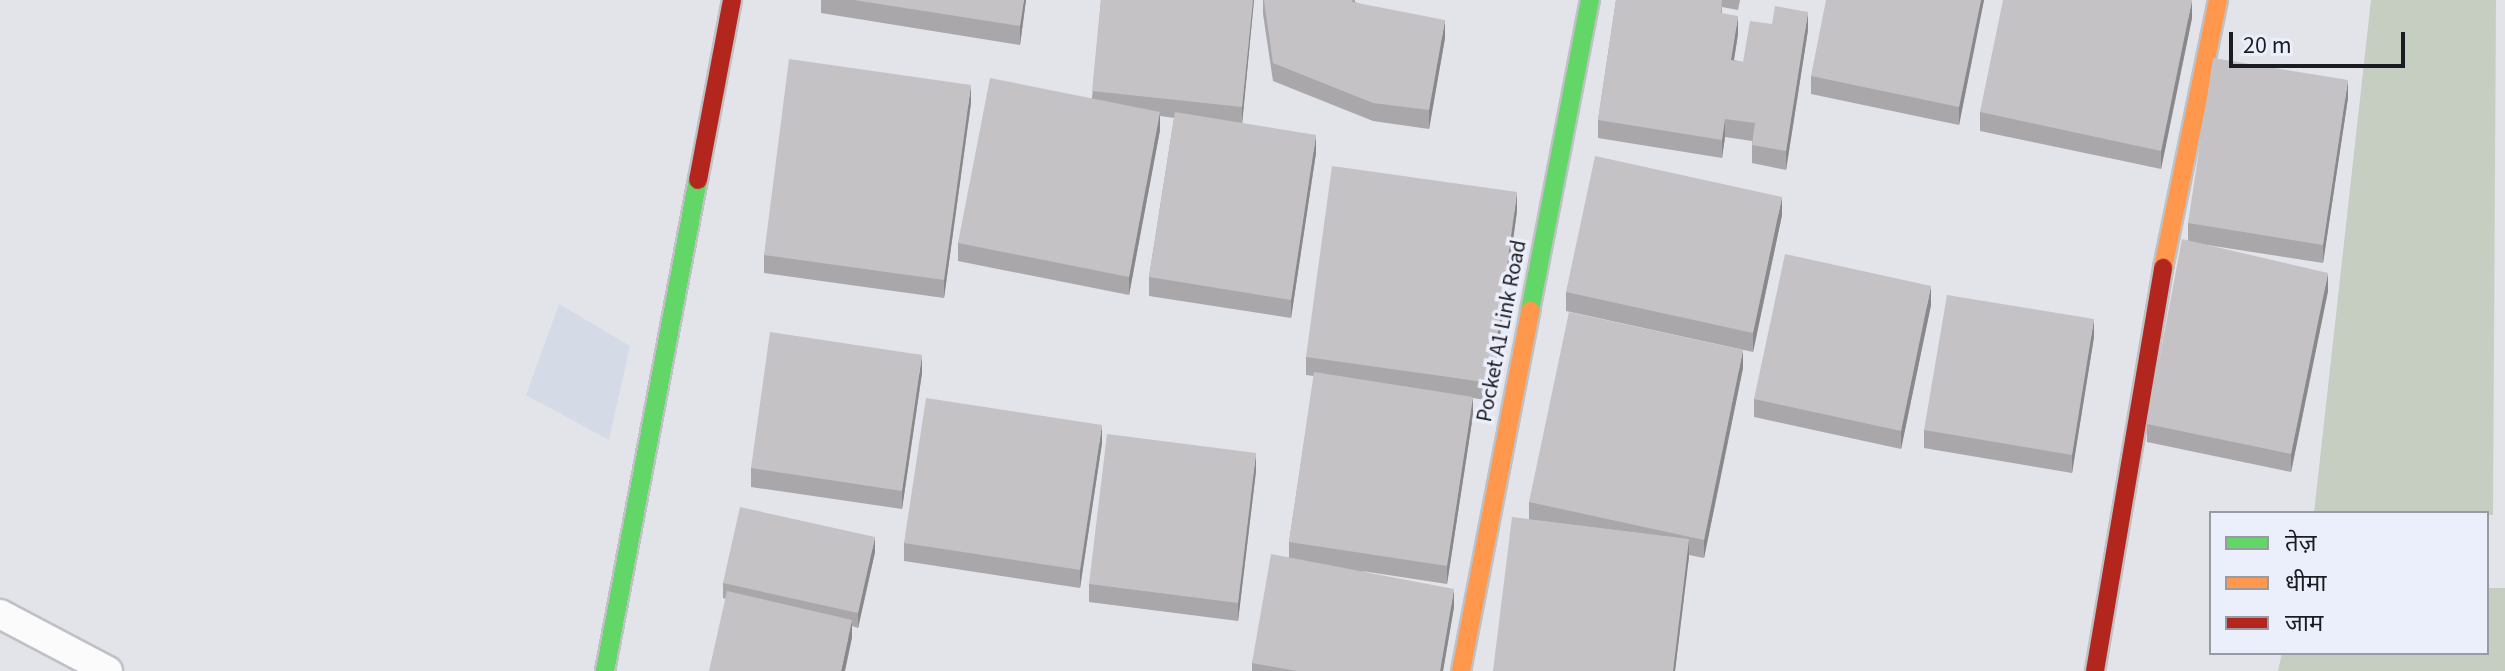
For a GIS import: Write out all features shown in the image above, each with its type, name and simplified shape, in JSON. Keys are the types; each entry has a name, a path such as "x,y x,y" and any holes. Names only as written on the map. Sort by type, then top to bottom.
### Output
{"street":[{"path":"605,671 732,0"},
{"name":"Pocket A1 Link Road","path":"1461,671 1590,0"},
{"path":"2095,671 2170,224 2218,0"}],"lane":[{"path":"0,614 108,671"}],"shaded area":[{"path":"2371,0 2496,0 2493,515 2489,515 2489,511 2314,511"},
{"path":"559,304 630,346 609,440 526,395"},
{"path":"2489,588 2505,588 2505,671 2278,671 2282,655 2489,655"}],"building":[{"path":"854,0 1024,0 1020,26"},
{"path":"1101,0 1253,0 1242,107 1092,91"},
{"path":"1264,0 1352,0 1445,20 1429,110 1373,103 1273,63"},
{"path":"1616,0 1722,0 1721,13 1738,16 1731,60 1743,62 1750,21 1772,24 1775,6 1808,12 1786,151 1752,145 1755,123 1725,119 1722,140 1598,120"},
{"path":"1826,0 1981,0 1959,107 1811,76"},
{"path":"2003,0 2192,0 2161,151 1980,112"},
{"path":"2213,58 2348,80 2323,245 2188,223"},
{"path":"789,59 971,85 944,280 764,255"},
{"path":"990,78 1160,112 1129,277 958,243"},
{"path":"1175,112 1316,135 1291,300 1149,277"},
{"path":"1595,156 1782,197 1753,333 1566,292"},
{"path":"1332,166 1517,192 1491,383 1306,357"},
{"path":"2182,239 2328,273 2291,454 2147,424"},
{"path":"1785,254 1931,286 1901,431 1754,399"},
{"path":"1947,295 2094,319 2072,455 1924,430"},
{"path":"1569,312 1743,350 1704,540 1529,502"},
{"path":"770,332 922,355 902,491 751,468"},
{"path":"1314,372 1473,397 1447,566 1289,542"},
{"path":"926,398 1102,425 1080,570 904,543"},
{"path":"1107,434 1256,453 1238,603 1089,584"},
{"path":"740,507 875,537 858,613 723,583"},
{"path":"1512,517 1689,539 1673,671 1493,671"},
{"path":"1271,554 1454,589 1440,671 1297,671 1252,663"},
{"path":"727,591 852,620 841,671 709,671"}],"traffic: fast":[{"path":"1530,311 1590,0"},
{"path":"605,671 698,180"}],"traffic: slow":[{"path":"2163,268 2218,0"},
{"path":"1461,671 1530,311"}],"traffic: jam":[{"path":"698,180 732,0"},
{"path":"2095,671 2163,268"}]}
